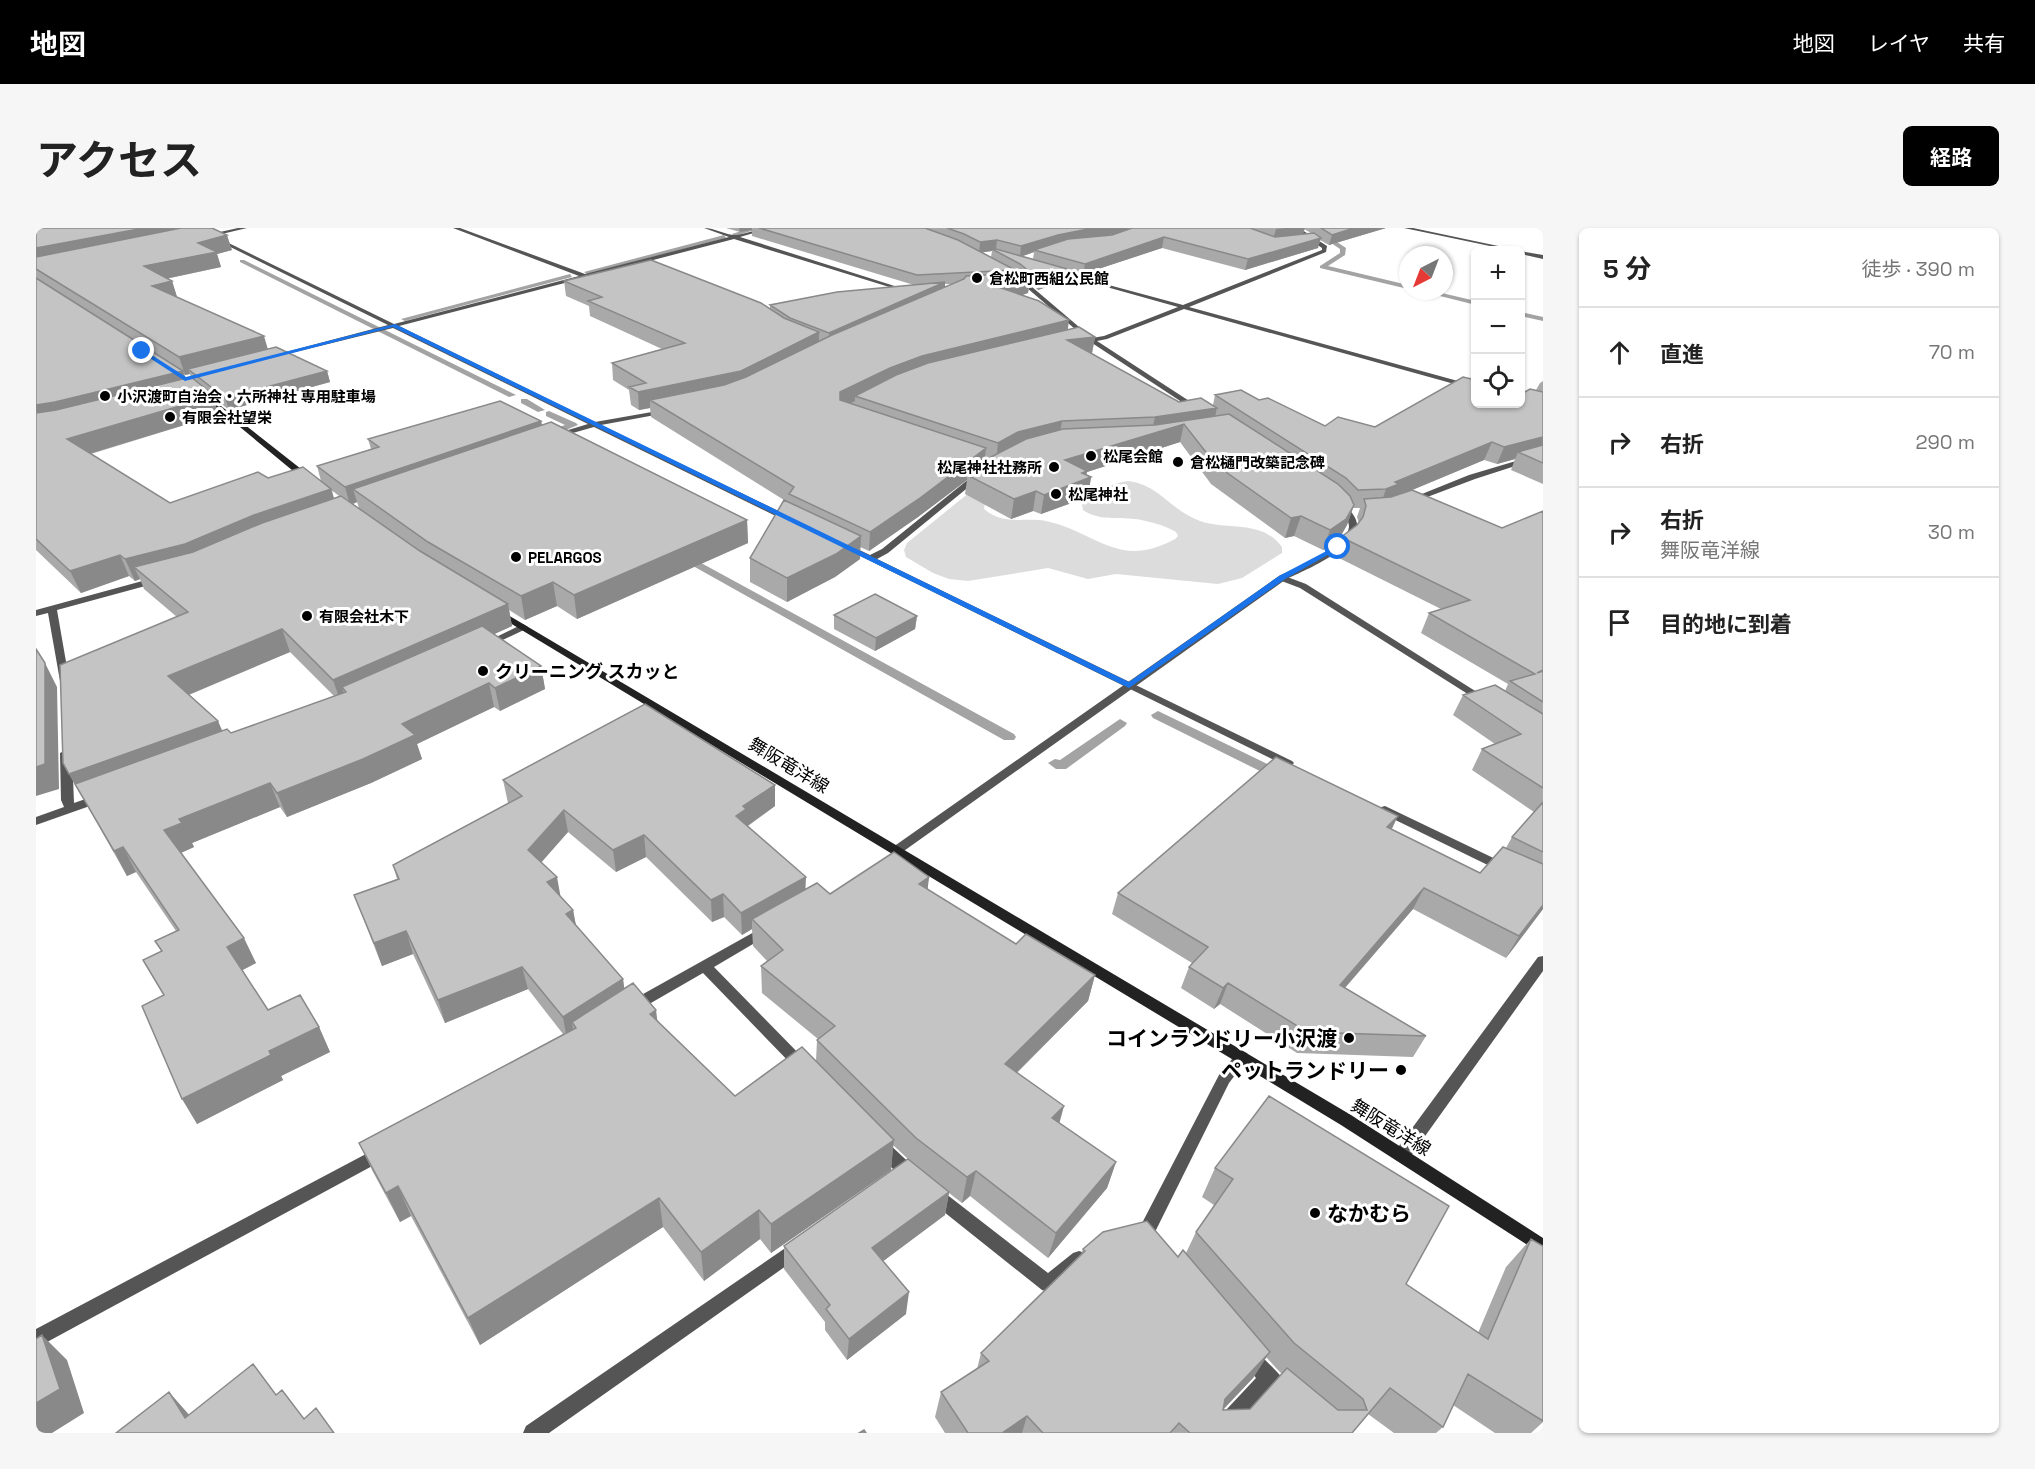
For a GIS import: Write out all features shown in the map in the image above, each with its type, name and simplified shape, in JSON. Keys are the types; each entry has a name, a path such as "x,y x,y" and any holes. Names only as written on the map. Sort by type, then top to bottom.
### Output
{"main road":[{"path":"194,390 317,486"},
{"name":"舞阪竜洋線","path":"486,604 1242,1057 1402,1155 1543,1247"}],"street":[{"path":"194,228 795,522"},
{"path":"197,237 245,228"},
{"path":"455,228 584,276"},
{"path":"706,228 901,289"},
{"path":"269,358 769,228"},
{"path":"1086,338 1105,338 1324,251 1324,247 1316,240 1296,228"},
{"path":"1406,228 1494,246"},
{"path":"1304,241 1316,240"},
{"path":"1525,253 1543,257"},
{"path":"635,263 652,270"},
{"path":"1052,270 1471,387"},
{"path":"1006,271 1025,283 1086,338 1206,416"},
{"path":"1014,284 1025,283"},
{"path":"880,292 913,289"},
{"path":"550,439 594,424 670,410"},
{"path":"1401,504 1472,477 1543,455"},
{"path":"870,559 885,551 984,472"},
{"path":"880,862 1282,578 1338,547 1350,537 1353,525 1348,513 1336,500"},
{"path":"1348,513 1359,512"},
{"path":"838,543 1299,768"},
{"path":"36,613 164,578"},
{"path":"1282,578 1303,586 1493,706"},
{"path":"52,608 64,687"},
{"path":"471,651 524,627"},
{"path":"66,744 67,800 71,808"},
{"path":"36,821 116,792"},
{"path":"1373,805 1511,872"},
{"path":"624,1013 775,925"},
{"path":"1402,1155 1543,961"},
{"path":"704,965 817,1081"},
{"path":"1126,1238 1146,1233 1224,1079 1242,1057"},
{"path":"873,1138 901,1174 1048,1284 1087,1251"},
{"path":"36,1339 390,1148"},
{"path":"1146,1233 1161,1252"},
{"path":"533,1433 812,1238"},
{"path":"1237,1342 1268,1378 1301,1406"},
{"path":"1218,1433 1268,1378"}],"shaded area":[{"path":"1128,481 1149,487 1181,511 1200,521 1244,527 1264,533 1274,538 1282,547 1282,553 1242,578 1218,584 1116,574 1088,579 1048,568 968,581 949,579 933,573 906,557 904,550 907,543 970,492 985,503 984,509 999,517 1046,521 1123,550 1138,551 1155,548 1175,539 1178,536 1176,532 1166,527 1135,519 1095,516 1083,510 1082,505 1097,492"}],"building":[{"path":"36,228 144,228 36,248"},
{"path":"181,228 212,228 227,235 198,243 217,252 144,266 172,281 152,286 264,336 179,357 36,269 36,257"},
{"path":"759,228 925,228 958,240 1015,270 917,275"},
{"path":"947,228 1093,228 1021,246 997,240 980,242"},
{"path":"1132,228 1250,228 1275,237 1314,233 1321,238 1248,259 1164,237 1085,264 1034,250 1068,239 1112,235"},
{"path":"1321,228 1354,228 1332,235"},
{"path":"992,249 1071,270 1040,280 1020,264"},
{"path":"651,260 761,303 784,318 819,332 741,371 638,392 629,387 646,383 612,363 685,343 588,301 602,297 564,281"},
{"path":"1024,273 1030,278 1001,288 1039,301 1069,320 922,356 890,368 840,392 840,400 986,448 870,532 789,494 794,487 650,400 724,385 746,377 832,335 964,279 966,276"},
{"path":"36,278 183,371 36,405"},
{"path":"945,282 829,333 790,318 770,305 837,292"},
{"path":"1079,327 1095,337 1067,340 1179,402 1201,398 1217,408 1155,417 1062,421 1018,432 998,443 855,396 896,375 928,363"},
{"path":"276,347 327,371 225,398 188,369"},
{"path":"191,377 212,394 194,399 197,401 67,439 170,503 258,472 268,478 303,467 331,489 254,515 185,544 125,559 120,555 70,571 36,539 36,413"},
{"path":"1463,377 1471,379 1471,408 1525,408 1525,392 1530,389 1543,392 1543,437 1504,447 1492,442 1395,482 1399,484 1386,489 1358,490 1346,478 1215,395 1241,390 1259,400 1268,398 1325,426 1338,417 1375,427"},
{"path":"500,401 541,421 345,487 317,466 379,447 368,439"},
{"path":"1229,414 1338,484 1350,496 1354,505 1346,519 1330,530 1301,516 1291,518 1216,465 1184,424 1065,460 1087,471 1082,473 1091,477 1044,495 1036,491 1014,499 967,475 991,457 1026,439 1063,429 1155,425"},
{"path":"551,422 747,520 574,595 553,582 521,596 428,542 353,489"},
{"path":"1543,445 1543,463 1518,452"},
{"path":"1412,490 1502,528 1543,511 1543,670 1537,673 1543,671 1543,702 1510,681 1535,674 1429,613 1470,600 1341,537 1357,525 1363,517 1366,506 1364,499 1391,497"},
{"path":"341,496 420,551 508,604 333,680 282,629 168,676 218,721 69,774 63,763 60,665 188,612 134,567 193,552 262,523"},
{"path":"784,500 861,536 836,554 787,578 750,558"},
{"path":"875,594 917,616 876,638 834,615"},
{"path":"482,626 541,666 495,688 489,683 402,724 415,735 363,759 277,793 270,783 179,819 182,823 164,830 244,938 227,947 268,1010 300,995 319,1027 269,1051 271,1055 182,1099 142,1006 164,995 143,960 162,951 155,941 179,930 123,847 114,851 75,784 227,729 231,733 346,692 342,687"},
{"path":"36,649 45,663 45,764 36,767"},
{"path":"1495,685 1543,714 1543,788 1482,749 1521,734 1463,695"},
{"path":"645,704 775,785 743,806 746,809 736,816 806,877 741,913 723,894 711,900 644,835 613,850 564,810 528,850 557,877 547,882 573,910 566,914 623,979 563,1017 522,967 438,1000 406,931 374,943 354,895 399,879 393,865 522,796 503,780"},
{"path":"1276,757 1398,816 1387,827 1480,873 1503,847 1543,864 1543,905 1519,936 1424,888 1340,985 1426,1036 1307,1032 1228,983 1223,988 1189,967 1208,947 1118,893"},
{"path":"1543,802 1543,852 1512,837"},
{"path":"894,852 929,877 919,884 1016,944 1026,934 1095,975 1005,1064 1064,1106 1052,1118 1116,1162 1056,1233 976,1171 967,1177 916,1138 817,1040 835,1026 761,966 783,950 752,919 817,883 830,894"},
{"path":"633,983 656,1010 650,1014 735,1096 802,1047 894,1140 771,1224 759,1210 701,1252 659,1198 468,1318 398,1186 386,1193 359,1143 576,1028 572,1022"},
{"path":"1269,1096 1449,1206 1406,1284 1488,1339 1531,1239 1543,1246 1543,1421 1468,1374 1443,1427 1390,1388 1352,1433 1190,1433 1179,1423 1170,1433 1043,1433 1027,1416 1002,1433 968,1433 941,1392 989,1361 981,1353 1085,1251 1083,1249 1103,1232 1147,1221 1178,1257 1183,1250 1270,1352 1225,1399 1223,1410 1250,1409 1287,1368 1338,1410 1367,1410 1363,1399 1294,1343 1196,1232 1233,1179 1215,1168"},
{"path":"908,1159 949,1192 872,1248 909,1292 849,1339 826,1309 830,1305 784,1246"},
{"path":"42,1335 60,1389 36,1403 36,1339"},
{"path":"253,1364 276,1395 282,1390 304,1419 316,1408 334,1433 116,1433 169,1392 185,1418"}],"waterway":[{"path":"735,234 758,228"},
{"path":"1312,228 1343,248 1343,254 1322,267 1399,285"},
{"path":"587,272 724,237"},
{"path":"242,261 377,328"},
{"path":"405,319 570,276"},
{"path":"1453,298 1471,302"},
{"path":"1525,315 1543,319"},
{"path":"382,330 512,395"},
{"path":"524,401 541,410"},
{"path":"546,435 573,425 549,414"},
{"path":"681,555 1009,737"},
{"path":"1158,715 1281,776"},
{"path":"1055,763 1061,766 1120,723"}],"place":[{"name":"倉松町西組公民館","path":"977,278"},
{"name":"小沢渡町自治会・六所神社 専用駐車場","path":"105,396"},
{"name":"有限会社望栄","path":"170,417"},
{"name":"松尾会館","path":"1091,456"},
{"name":"倉松樋門改築記念碑","path":"1178,462"},
{"name":"松尾神社社務所","path":"1054,467"},
{"name":"松尾神社","path":"1056,494"},
{"name":"PELARGOS","path":"516,557"},
{"name":"有限会社木下","path":"307,616"},
{"name":"クリーニング スカッと","path":"483,671"},
{"name":"コインランドリー小沢渡","path":"1349,1038"},
{"name":"ペットランドリー","path":"1401,1070"},
{"name":"なかむら","path":"1315,1213"}],"route":[{"path":"142,351 185,379 393,326 1129,686 1282,578 1338,547"}]}
